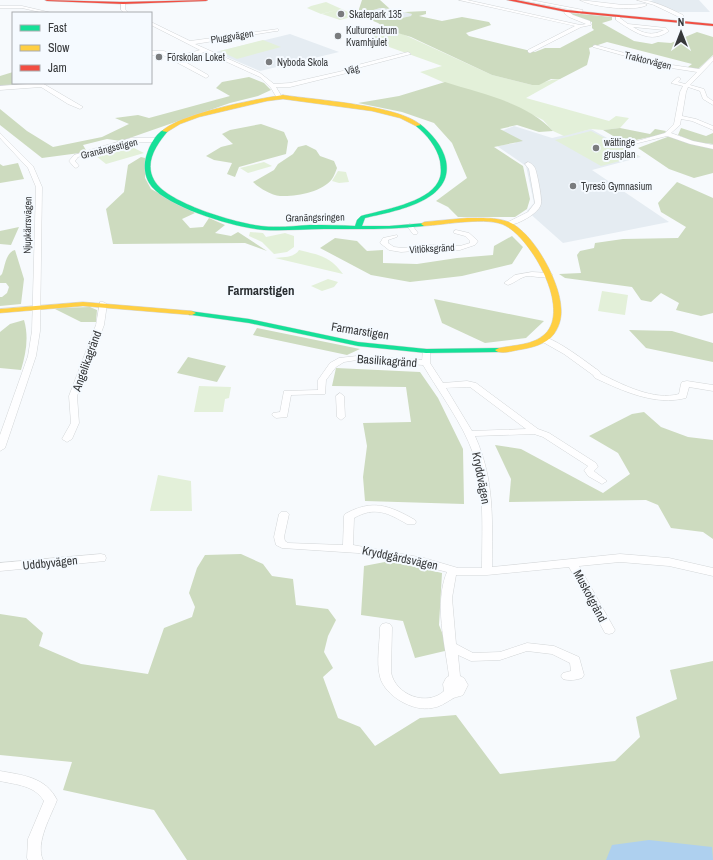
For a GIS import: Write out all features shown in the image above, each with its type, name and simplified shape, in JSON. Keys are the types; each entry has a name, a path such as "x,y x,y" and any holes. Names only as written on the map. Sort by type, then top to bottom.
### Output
{"street":[{"path":"47,0 123,3 206,0"},
{"path":"461,0 580,26 586,26 589,24 586,20 566,14 566,11"},
{"path":"509,0 566,11 581,11"},
{"path":"523,0 581,11 618,16 713,25"},
{"path":"581,11 584,0 638,7 647,3"},
{"path":"639,0 681,16 682,22"},
{"path":"123,3 123,9 126,12"},
{"path":"0,7 22,8 44,12"},
{"path":"618,16 618,19 643,35 658,36 667,31 666,29 660,28 628,25"},
{"path":"152,24 189,43 258,74 268,80 279,97"},
{"path":"530,51 580,26"},
{"name":"Pluggvägen","path":"189,43 276,30"},
{"name":"Traktorvägen","path":"595,46 665,65 713,69"},
{"path":"178,59 206,50"},
{"path":"152,53 164,53 178,59 206,76"},
{"name":"Väg","path":"273,86 290,85 349,71 352,68 408,54"},
{"path":"632,144 667,134 677,125 683,92 713,58"},
{"path":"678,80 674,83 699,88 702,90 705,98 713,103"},
{"path":"0,88 42,84 70,103 80,107"},
{"name":"Granängsringen","path":"279,97 358,107 390,114 416,125 427,132 436,143 445,164 445,176 437,189 419,201 363,217 360,220 358,228 263,228 244,225 211,216 167,195 153,184 147,171 150,150 156,140 169,128 193,118 279,97"},
{"path":"679,117 694,120 713,128"},
{"path":"667,134 692,143 713,147"},
{"name":"Njupkärrsvägen","path":"0,135 3,142 31,167 39,187 36,331 32,356 0,448"},
{"name":"Granängsstigen","path":"76,166 72,161 76,156 131,140 156,140"},
{"path":"508,224 531,212 537,206 538,203 532,169 528,164"},
{"path":"358,228 413,230 479,220 508,224 527,238 549,275 554,287 558,315 551,333 544,339 567,352 598,376 628,391 662,398 676,398 683,396 685,384 713,388"},
{"name":"Vitlöksgränd","path":"395,236 385,239 384,244 392,249 398,250 457,247 473,244 474,240 467,234 456,232"},
{"path":"508,283 526,274 549,275"},
{"name":"Farmarstigen","path":"36,306 103,304 229,317 358,344 426,351 496,350 532,344 544,339"},
{"name":"Angelikagränd","path":"67,439 75,423 73,396 100,325 103,304"},
{"path":"0,311 36,306"},
{"path":"426,351 426,363"},
{"name":"Basilikagränd","path":"276,416 284,415 287,393 322,392 322,380 333,365 342,360 357,358 426,363"},
{"name":"Kryddvägen","path":"426,363 470,434 482,469 487,500 487,571"},
{"path":"440,386 473,385 535,431 546,435 593,465 593,467 589,470 591,474 602,481"},
{"path":"340,396 341,417"},
{"path":"470,434 535,431"},
{"name":"Kryddgårdsvägen","path":"348,548 350,516 362,510 377,507 388,509 411,522"},
{"name":"Kryddgårdsvägen","path":"284,514 279,537 280,543 286,546 348,548 424,562 453,570"},
{"name":"Uddbyvägen","path":"0,567 8,568 101,558"},
{"path":"386,627 386,677 393,689 412,702 419,704 431,704 442,701 452,692 447,684 449,681 455,680 446,599 450,575 453,570 458,572 487,571 620,558 669,562 713,572"},
{"name":"Muskotgränd","path":"572,563 609,630"},
{"path":"451,646 471,657 500,656 527,648 554,650 575,660 578,675 567,676"},
{"path":"0,776 35,784 45,789 50,800 34,839 33,859"}],"shaded area":[{"path":"653,0 699,0 710,12 677,12 650,2"},
{"path":"380,8 413,14 411,16 393,20 370,13 370,11"},
{"name":"Nyboda Skola","path":"290,34 339,52 260,71 215,52"},
{"name":"Tyresö Gymnasium","path":"514,126 552,138 591,129 641,157 592,170 669,222 563,243 527,211 534,203 526,166 497,146 516,143 499,132"}],"green space":[{"path":"362,0 380,0 390,9 380,8 370,11 370,13 393,20 411,16 412,14 404,12 426,11 426,14 419,16 442,21 462,17 489,22 491,25 466,33 469,36 535,52 545,48 560,48 594,30 592,28 592,22 573,16 570,13 612,17 612,20 602,23 634,41 652,44 658,42 671,43 697,32 713,37 713,55 698,69 688,67 692,64 607,42 589,48 590,53 587,65 560,79 551,79 539,85 532,85 492,75 411,37 388,30 378,23 359,15"},
{"path":"326,2 355,16 340,20 322,14 340,9 321,14 307,8"},
{"path":"370,30 394,30 492,75 532,85 560,79 526,98 609,121 616,116 629,118 620,128 603,130 591,129 564,136 553,131 543,120 507,102 445,83 420,72 442,66 378,43"},
{"path":"263,40 281,47 237,59 220,51"},
{"path":"12,72 12,84 21,84 0,86 0,76"},
{"path":"249,77 264,83 271,90 258,96 230,103 121,141 107,139 83,145 87,152 42,158 0,125 0,109 27,131 53,147 102,137 129,124 115,118 138,115 149,118 230,96 216,88 222,82"},
{"path":"445,82 503,100 517,106 542,121 553,131 539,132 517,125 500,129 523,141 494,147 523,166 530,199 527,209 515,217 458,217 448,207 436,201 467,178 452,143 434,123 402,112 358,103 399,96"},
{"path":"261,124 284,132 288,141 286,154 239,167 235,177 227,174 232,163 214,160 206,156 221,147 233,144 222,134 230,130"},
{"path":"620,128 650,134 655,129 666,131 664,134 631,141 620,140 603,130"},
{"path":"681,128 706,136 713,133 713,144 694,142 678,135"},
{"name":"wättinge grusplan","path":"591,131 639,156 601,166 555,140"},
{"path":"670,136 713,148 713,173 694,178 669,169 638,148"},
{"path":"306,145 316,150 320,156 334,161 337,168 333,178 328,184 308,193 293,196 280,196 265,191 253,182 274,170 278,164 293,154 298,147"},
{"path":"130,146 144,153 106,164 96,156"},
{"path":"141,157 145,158 145,178 151,189 195,213 182,219 190,228 203,227 209,218 225,225 215,233 231,236 238,232 267,251 245,243 113,244 106,209 124,192 128,165"},
{"path":"264,162 272,166 248,173 240,168"},
{"path":"18,163 24,179 0,183 0,164 3,166"},
{"path":"338,171 346,172 349,182 339,183 332,181"},
{"path":"677,182 713,198 713,313 701,316 676,310 679,303 661,293 651,302 641,300 632,287 565,278 559,274 581,273 577,255 580,251 594,248 595,243 623,239 678,238 686,227 661,212 658,203"},
{"path":"19,227 11,245 0,244 0,231"},
{"path":"250,232 263,233 266,237 285,233 294,236 294,247 287,252 274,254 262,242 249,236"},
{"path":"512,236 523,247 512,264 462,276 410,282 371,275 320,248 335,238 357,241 367,251 383,250 383,263 417,264 457,258 493,255 494,246"},
{"path":"15,250 24,279 21,304 0,306 0,297 7,293 9,287 6,283 0,283 0,276 8,256"},
{"path":"299,250 324,257 333,263 343,274 275,258 291,256"},
{"path":"328,279 338,282 334,287 322,291 311,286"},
{"path":"602,291 628,295 625,315 598,311"},
{"path":"434,299 544,321 526,338 485,343 442,323"},
{"path":"90,307 97,310 96,322 81,322 55,309 58,308"},
{"path":"24,320 26,326 26,345 21,370 0,368 0,332 10,324"},
{"path":"257,328 360,349 347,355 253,335"},
{"path":"629,330 672,331 713,343 713,362 646,348"},
{"path":"188,357 226,366 217,382 177,373"},
{"path":"336,368 420,372 438,398 463,449 464,504 365,501 363,477 367,446 363,423 411,422 406,387 332,386"},
{"path":"199,386 231,387 229,398 225,399 223,412 194,412"},
{"path":"644,412 661,427 688,437 713,440 713,539 703,532 671,528 658,505 646,500 509,502 511,479 495,445 521,449 603,493 630,474 618,453 589,436 632,414"},
{"path":"158,475 191,481 192,511 150,511"},
{"path":"241,554 263,564 272,576 293,579 296,605 328,609 336,620 328,636 324,652 333,668 323,677 338,718 360,727 375,746 420,718 456,715 500,774 615,761 640,737 636,717 677,699 670,670 713,661 713,860 187,860 154,810 63,790 72,762 0,755 0,614 26,618 43,633 39,646 81,664 148,674 164,628 192,617 195,607 189,593 197,568 205,555"},
{"path":"390,561 442,573 439,625 449,650 415,658 403,621 361,615 364,566"}],"water":[{"path":"649,840 712,847 713,860 606,860 612,845"}],"traffic: fast":[{"path":"358,228 360,220 363,217 389,211 419,200 432,193 441,183 445,171 442,157 432,140 418,125"},
{"path":"165,131 157,139 150,154 148,171 151,181 158,189 186,205 229,222 263,228 384,228 424,224"},
{"path":"192,313 249,321 358,344 426,351 499,350"}],"traffic: slow":[{"path":"165,131 178,123 197,116 267,99 283,97 372,109 402,117 418,125"},
{"path":"424,224 467,220 500,221 519,231 539,258 548,274 554,292 557,308 556,323 550,334 539,342 526,346 499,350"},
{"path":"0,311 83,304 192,313"}],"traffic: jam":[{"path":"47,0 123,3 206,0"},
{"path":"509,0 566,11 713,25"}],"place":[{"name":"Skatepark 135","path":"341,14"},
{"name":"Kulturcentrum Kvarnhjulet","path":"338,36"},
{"name":"Förskolan Loket","path":"159,57"},
{"name":"Nyboda Skola","path":"269,62"},
{"name":"wättinge grusplan","path":"596,148"},
{"name":"Tyresö Gymnasium","path":"573,186"}],"district":[{"name":"Farmarstigen","path":"261,290"}]}
